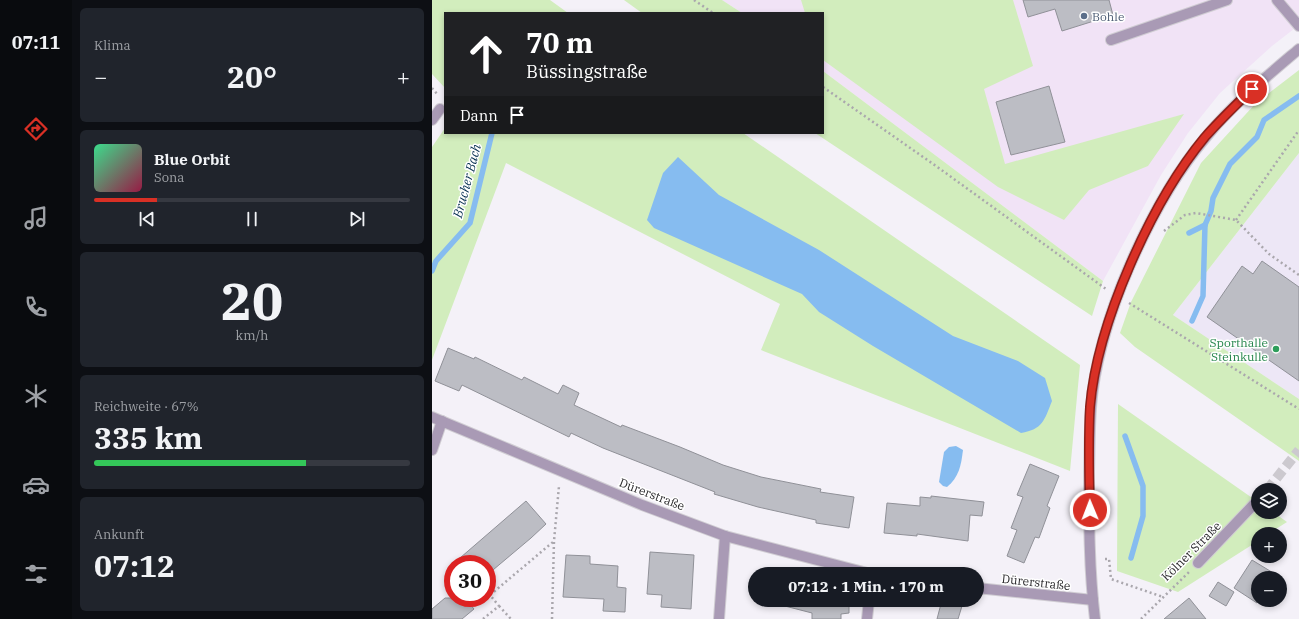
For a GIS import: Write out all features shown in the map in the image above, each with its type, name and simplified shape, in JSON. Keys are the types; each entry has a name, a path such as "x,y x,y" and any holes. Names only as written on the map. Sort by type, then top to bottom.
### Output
{"street":[{"path":"1111,40 1227,0"},
{"path":"1277,0 1299,26"},
{"path":"1095,619 1091,559 1090,407 1095,375 1107,328 1118,297 1141,242 1178,174 1206,137 1252,89 1299,49"},
{"path":"432,120 440,109"},
{"name":"Dürerstraße","path":"432,417 642,505 725,536 844,567"},
{"path":"432,450 442,421"},
{"name":"Kölner Straße","path":"1198,564 1251,507"},
{"path":"719,619 725,536"},
{"name":"Dürerstraße","path":"984,589 1093,600"},
{"path":"867,619 868,607"}],"path":[{"path":"694,0 712,12"},
{"path":"824,88 1118,297 1299,409"},
{"path":"1236,220 1299,130"},
{"path":"1162,233 1166,227 1185,215 1196,212 1236,220 1269,254 1299,275"},
{"path":"1128,303 1131,295"},
{"path":"552,619 554,541 561,471"},
{"path":"511,619 490,595 554,541"},
{"path":"1091,559 1109,559 1111,579 1163,597"},
{"name":"Kölner Straße","path":"1141,619 1198,564"},
{"path":"484,619 499,606"}],"shaded area":[{"path":"722,0 1299,0 1299,25 1272,46 1220,93 1188,133 1161,175 1103,281 824,72 824,12 740,12"},
{"path":"1299,153 1299,399 1173,315"}],"green space":[{"path":"432,0 550,0 567,12 444,12 444,87 432,74"},
{"path":"624,0 722,0 740,12 641,12"},
{"path":"801,0 1013,0 1033,66 984,89 1005,164 1184,114 1148,166 1089,190 1064,220 998,187 824,61 824,12 805,12"},
{"path":"1299,70 1299,153 1173,315 1299,399 1299,461 1135,347 1120,333 1131,302 1201,163 1256,103"},
{"path":"824,72 1103,281 1092,316 817,134 824,134"},
{"path":"444,129 444,134 744,134 1080,365 1070,471 761,350 780,304 506,163 432,360 432,147"},
{"path":"1118,404 1251,497 1251,519 1283,519 1287,522 1279,527 1251,527 1251,545 1178,592 1117,571"}],"water":[{"path":"678,157 719,195 819,250 953,336 1018,361 1045,378 1052,401 1042,423 1034,429 1021,433 873,346 819,312 802,294 654,228 647,220 663,173"},
{"path":"956,446 963,450 959,471 947,487 943,486 939,482 944,452 949,447"}],"building":[{"name":"Bohle","path":"1023,0 1109,0 1113,15 1062,31 1055,9 1028,17"},
{"path":"1049,86 1065,142 1011,155 996,102"},
{"name":"Sporthalle Steinkulle","path":"1262,261 1299,287 1299,381 1207,317 1242,266 1253,274"},
{"path":"448,348 474,359 475,357 522,380 524,377 558,394 563,385 579,393 574,405 621,427 622,425 723,465 761,477 821,489 820,492 854,497 849,528 816,523 816,520 758,507 714,494 715,492 603,448 571,433 569,437 462,385 459,391 435,381"},
{"path":"1030,464 1059,476 1047,506 1050,508 1039,538 1035,537 1024,563 1007,556 1017,530 1011,528 1023,497 1017,495"},
{"path":"931,496 984,502 982,516 970,515 968,541 917,534 917,536 884,533 887,503 920,506 920,497 931,498"},
{"path":"526,501 546,524 496,567 496,555 463,555"},
{"path":"650,552 694,555 691,609 661,607 662,595 647,594"},
{"path":"566,555 590,556 590,564 618,566 617,587 626,588 625,612 603,611 604,599 563,597"},
{"path":"1251,562 1251,563 1257,563 1270,571 1251,571 1251,599 1234,588"},
{"path":"1218,582 1234,592 1226,606 1209,596"},
{"path":"1189,598 1206,619 1164,619"},
{"path":"444,599 444,607 472,607 474,609 462,619 432,619 432,609"},
{"path":"789,607 849,607 849,613 841,614 841,619 812,619 812,613"},
{"path":"940,607 962,607 958,619 937,619"}],"waterway":[{"path":"1192,321 1203,296 1205,225 1211,211 1213,198 1230,164 1257,137 1264,120 1299,96"},
{"name":"Brucher Bach","path":"432,271 436,261 470,223 492,134"},
{"path":"1189,233 1205,225"},
{"path":"1125,436 1143,486 1143,516 1131,558"}],"tunnel":[{"path":"1273,483 1299,450"}],"place":[{"name":"Bohle","path":"1084,16"},
{"name":"Sporthalle Steinkulle","path":"1276,349"}],"route":[{"path":"1090,510 1090,407 1095,375 1107,328 1118,297 1141,242 1161,202 1178,174 1206,137 1252,89"}]}
